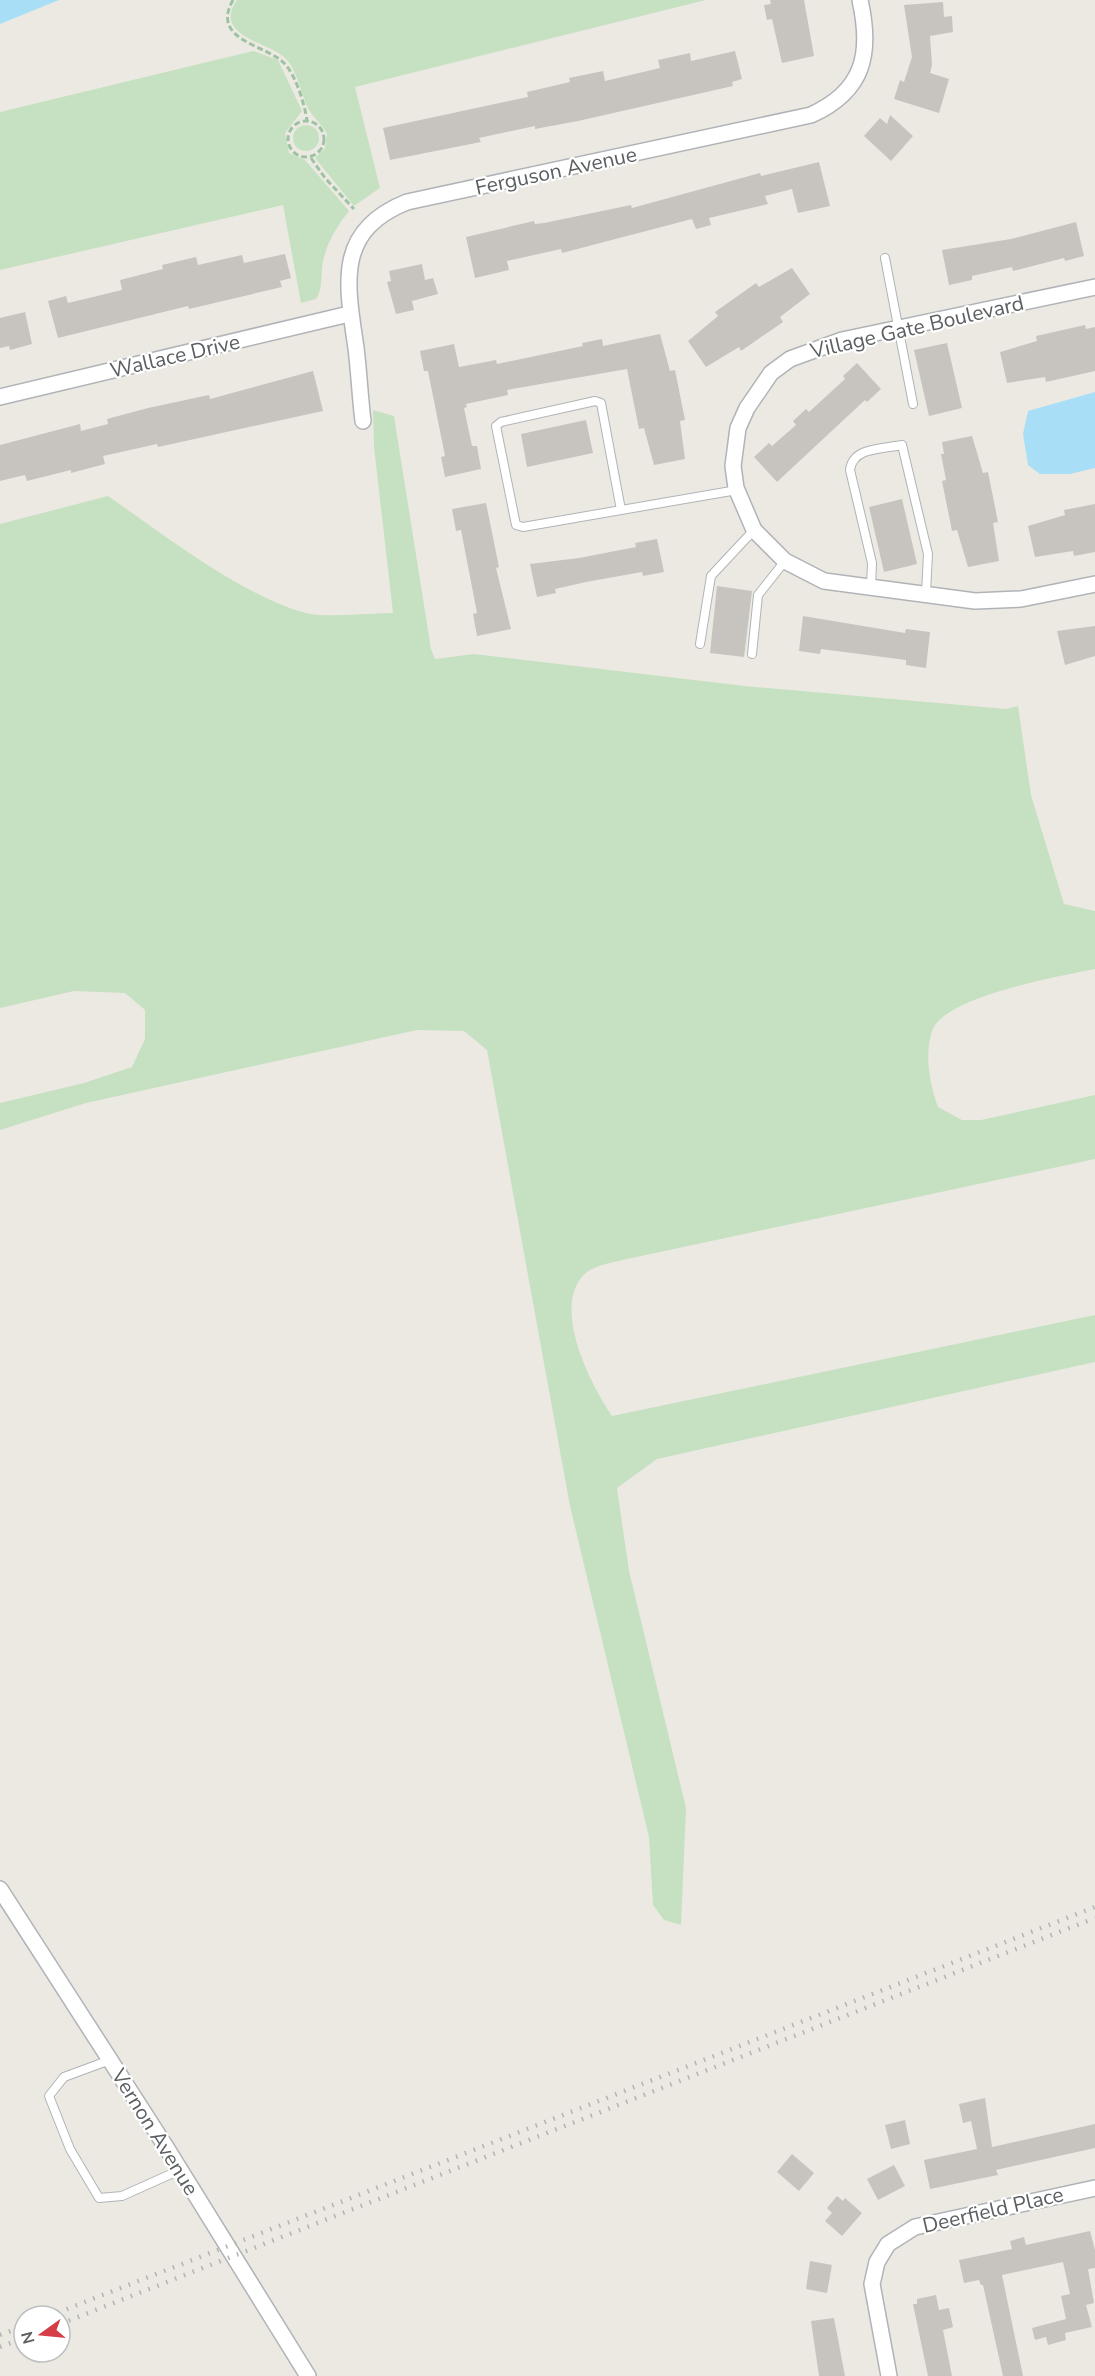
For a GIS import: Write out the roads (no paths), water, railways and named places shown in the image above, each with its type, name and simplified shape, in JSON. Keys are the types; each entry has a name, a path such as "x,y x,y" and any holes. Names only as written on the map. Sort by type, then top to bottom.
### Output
{"street":[{"name":"Ferguson Avenue","path":"363,421 349,314 348,266 363,232 390,209 407,202 811,115 827,108 854,81 862,63 867,42 860,0"},
{"name":"Village Gate Boulevard","path":"1095,286 899,328 816,349 790,359 771,373 753,399 738,428 733,466 737,490 754,530 785,561 824,581 975,601 1021,599 1095,584"},
{"name":"Wallace Drive","path":"0,397 349,314"},
{"name":"Vernon Avenue","path":"0,1889 180,2170 308,2376"},
{"name":"Deerfield Place","path":"889,2376 872,2284 877,2262 888,2244 915,2227 1095,2188"}],"lane":[{"path":"885,258 913,404"},
{"path":"621,510 601,403 595,401 501,422 496,426 516,525 523,527 737,490"},
{"path":"870,587 872,563 850,470 851,460 858,454 902,445 928,554 926,593"},
{"path":"700,645 711,576 754,530"},
{"path":"752,654 758,595 785,561"},
{"path":"110,2060 64,2077 49,2096 70,2149 99,2198 122,2196 180,2170"}],"water":[{"path":"0,0 59,0 0,24"},
{"path":"1095,392 1095,468 1070,474 1040,474 1028,465 1023,434 1028,411"}],"railway":[{"path":"72,2307 1095,1907"},
{"path":"72,2319 1095,1918"},
{"path":"0,2335 12,2330"},
{"path":"0,2347 12,2342"}]}
